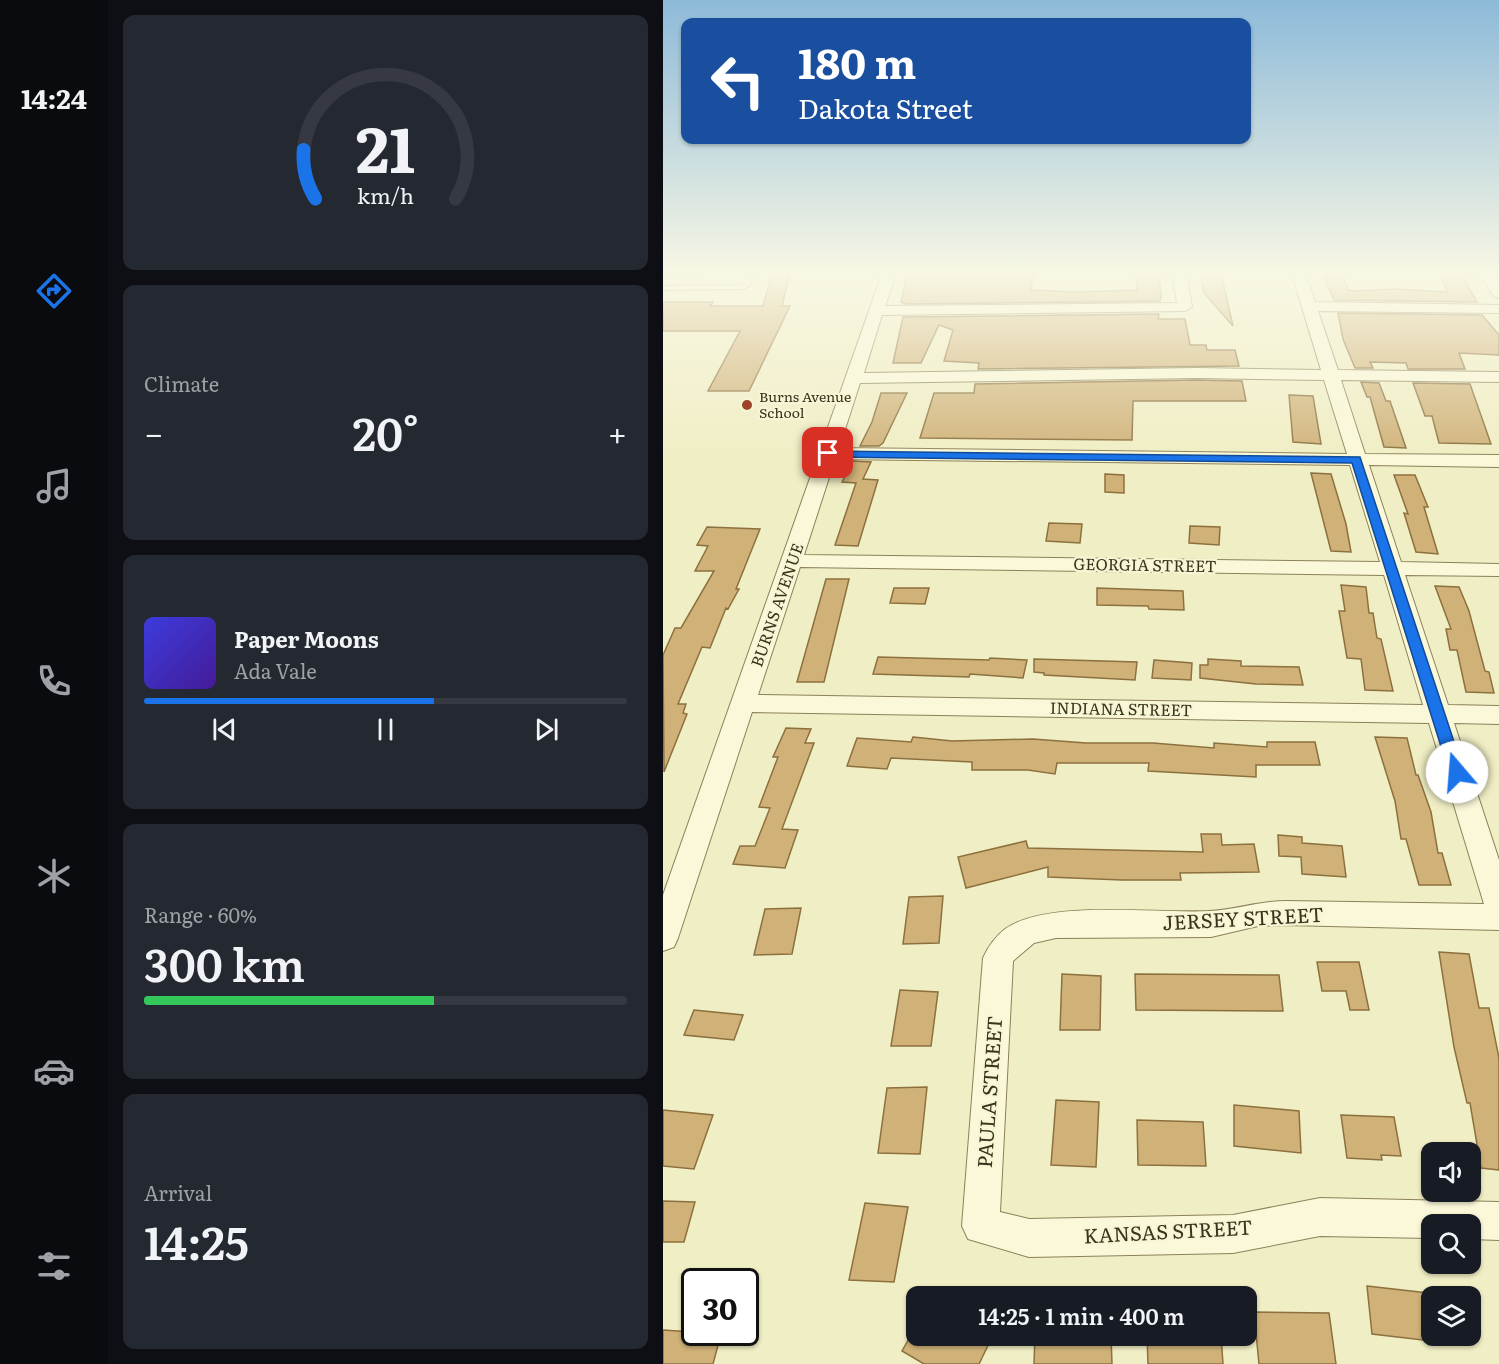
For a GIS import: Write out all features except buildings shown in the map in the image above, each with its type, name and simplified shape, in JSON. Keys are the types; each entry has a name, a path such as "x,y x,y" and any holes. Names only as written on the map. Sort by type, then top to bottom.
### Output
{"street":[{"name":"BURNS AVENUE","path":"664,930 869,335"},
{"path":"1318,335 1329,375 1499,905"},
{"path":"854,378 1197,373 1499,376"},
{"path":"828,453 1499,461"},
{"name":"GEORGIA STREET","path":"792,561 1499,570"},
{"name":"INDIANA STREET","path":"743,703 1499,715"},
{"name":"JERSEY STREET","path":"998,958 1006,945 1017,936 1033,929 1056,925 1211,924 1258,914 1286,913 1499,917"},
{"name":"PAULA STREET","path":"981,1226 998,958"},
{"name":"KANSAS STREET","path":"981,1226 1029,1238 1233,1234 1320,1216 1499,1221"}],"place":[{"name":"Burns Avenue School","path":"747,405"}],"route":[{"path":"828,453 1356,460 1457,772"}]}
